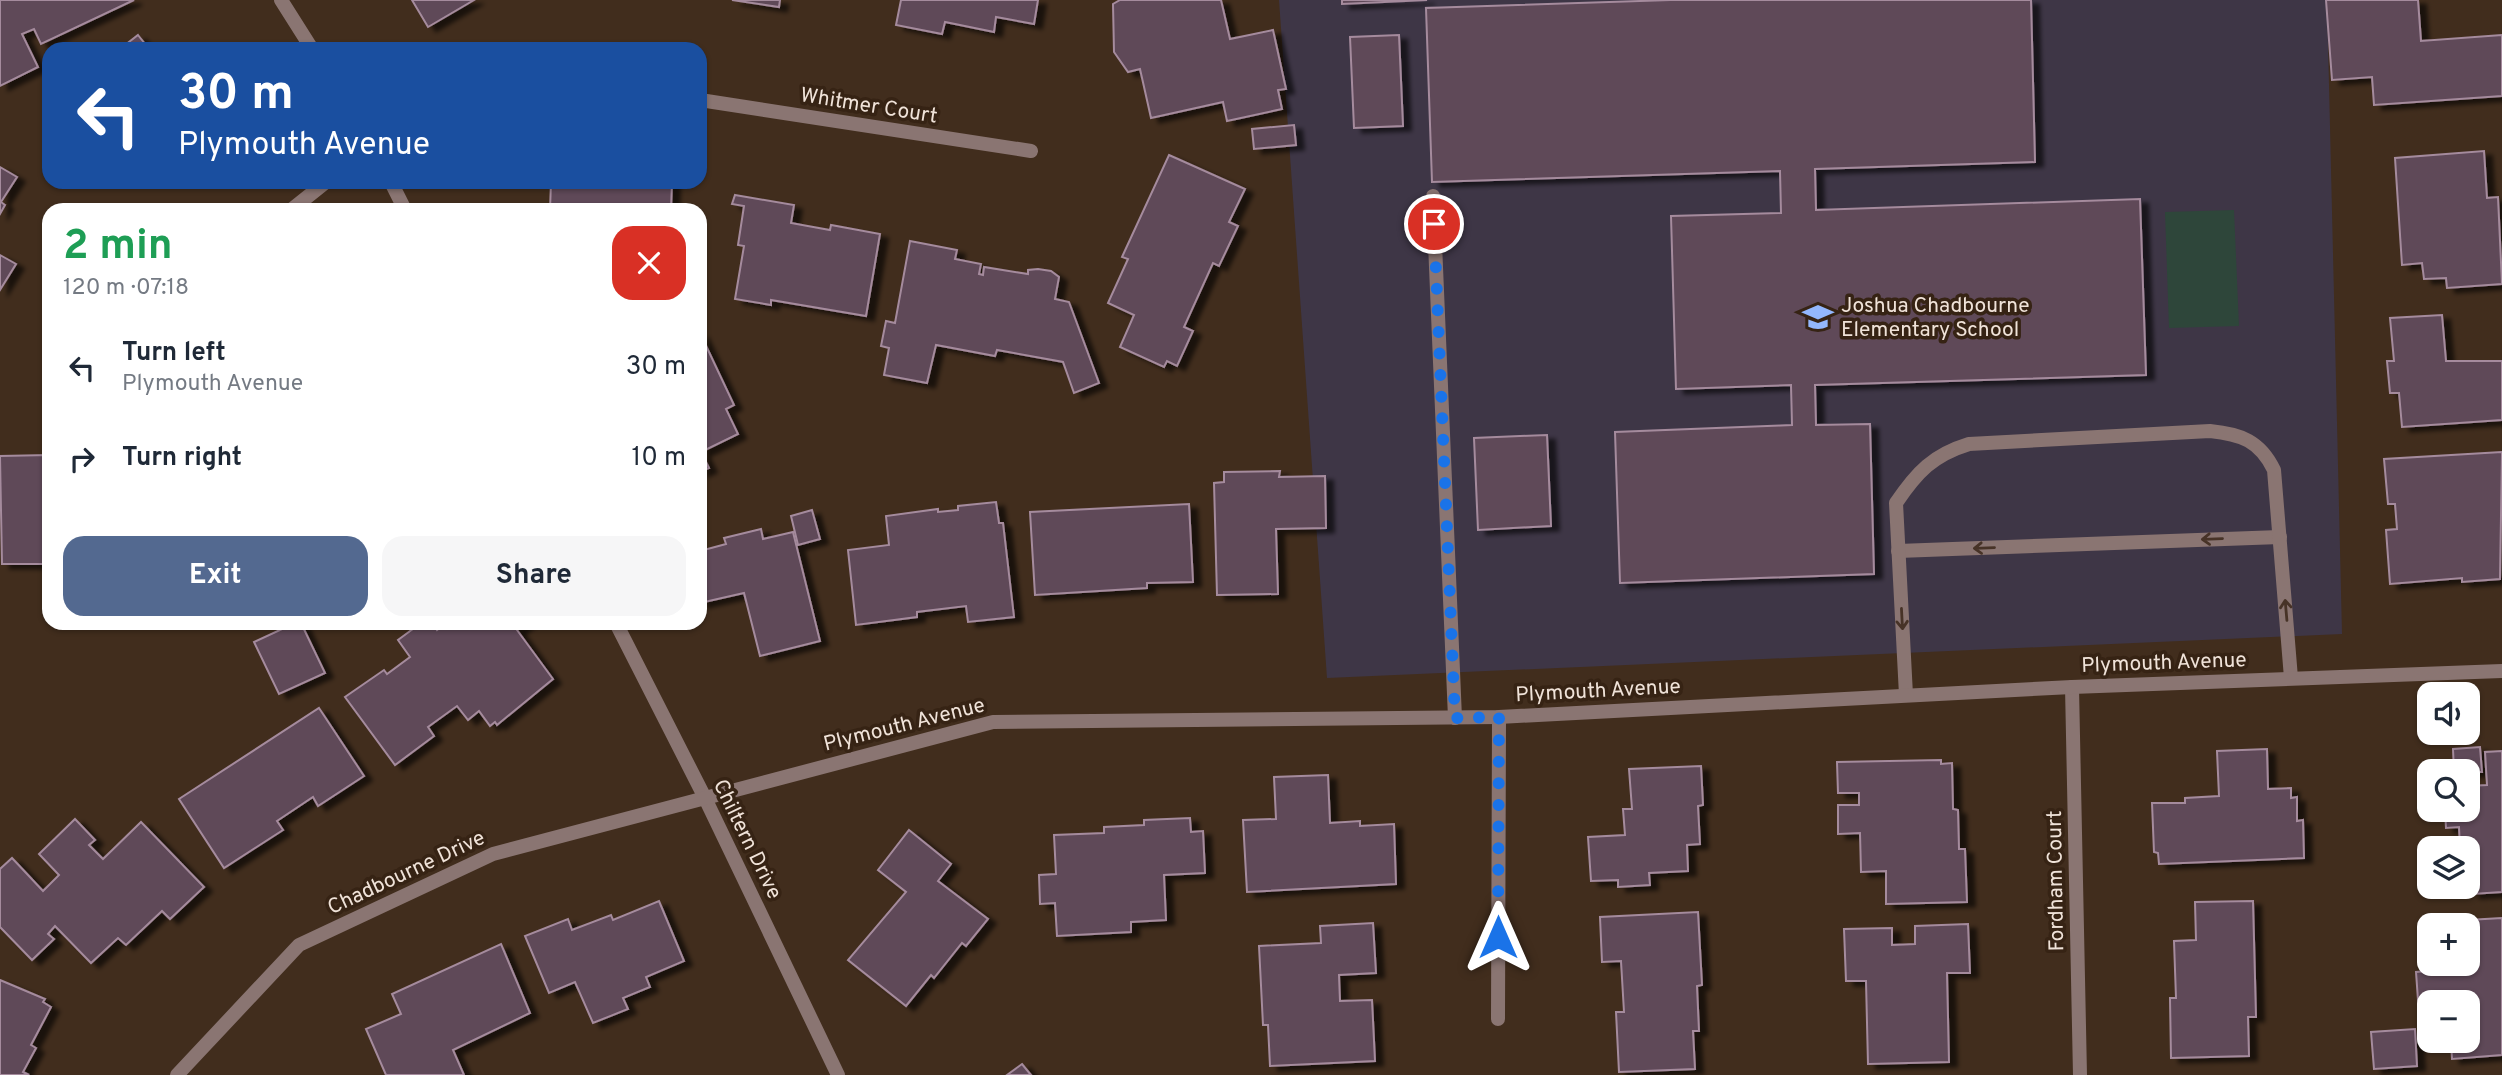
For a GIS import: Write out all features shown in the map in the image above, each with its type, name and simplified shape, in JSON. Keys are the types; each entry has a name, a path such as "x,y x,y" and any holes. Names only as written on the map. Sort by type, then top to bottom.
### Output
{"street":[{"path":"281,0 308,42"},
{"name":"Whitmer Court","path":"707,101 1031,151"},
{"path":"300,203 317,189"},
{"path":"1433,196 1455,718"},
{"path":"1906,695 1896,503 1912,479 1943,452 1969,444 2210,431 2238,434 2266,453 2274,470 2291,678"},
{"path":"1898,551 2280,537"},
{"name":"Chiltern Drive","path":"620,630 704,796 838,1075"},
{"name":"Plymouth Avenue","path":"704,796 993,722 1499,717 2072,687 2502,671"},
{"name":"Fordham Court","path":"2072,687 2080,1075"},
{"path":"1498,1019 1499,717"},
{"name":"Chadbourne Drive","path":"177,1075 299,945 493,854 704,796"}],"shaded area":[{"name":"Joshua Chadbourne Elementary School","path":"1279,0 2327,0 2342,634 1327,678"}],"green space":[{"path":"2234,210 2239,326 2169,328 2165,212"}],"building":[{"path":"0,0 134,0 41,44 34,29 22,34 38,67 0,86"},
{"path":"412,0 474,0 428,27"},
{"path":"732,0 780,0 779,7"},
{"path":"901,0 1038,0 1034,24 996,17 994,32 945,22 942,34 896,25"},
{"path":"1120,0 1221,0 1230,39 1273,30 1286,89 1278,90 1282,109 1227,121 1223,102 1151,118 1140,69 1128,72 1114,52 1113,4"},
{"path":"1342,0 1427,0 1342,4"},
{"path":"1671,0 2031,0 2035,162 1815,169 1816,210 2140,199 2146,375 1815,385 1816,425 1870,424 1874,574 1620,583 1615,432 1792,425 1791,385 1676,389 1671,216 1781,213 1780,171 1432,182 1426,8"},
{"path":"2326,0 2418,0 2421,41 2502,35 2502,96 2374,105 2372,77 2332,80"},
{"path":"138,35 144,42 129,42"},
{"path":"1399,35 1403,126 1354,128 1350,37"},
{"path":"1294,125 1296,145 1254,149 1252,129"},
{"path":"2484,151 2487,198 2498,197 2502,284 2447,288 2446,278 2424,279 2422,263 2402,265 2395,158"},
{"path":"1169,155 1245,189 1229,222 1238,226 1219,266 1213,263 1184,327 1193,331 1177,366 1167,361 1164,367 1120,347 1134,315 1108,303 1128,259 1122,257"},
{"path":"0,167 17,177 1,202 5,205 0,214"},
{"path":"551,189 672,189 671,203 550,203"},
{"path":"735,195 794,205 791,223 830,230 831,225 880,234 866,316 771,300 771,305 735,299 744,246 738,245 744,206 732,204"},
{"path":"910,241 957,250 955,259 981,264 979,274 983,275 984,267 1028,274 1028,270 1038,269 1051,271 1059,277 1055,299 1069,302 1099,383 1074,393 1063,362 997,350 995,356 936,345 927,383 884,375 889,348 881,346 886,321 895,323"},
{"path":"0,255 16,264 0,290"},
{"path":"2442,315 2446,361 2502,361 2502,420 2402,427 2399,393 2390,393 2387,361 2394,361 2390,318"},
{"path":"707,348 734,405 726,409 738,434 707,449"},
{"path":"1547,435 1551,526 1478,530 1474,438"},
{"path":"2502,452 2500,579 2462,582 2462,578 2390,584 2386,530 2397,529 2395,504 2388,504 2384,459"},
{"path":"42,455 42,564 2,564 0,456"},
{"path":"1280,471 1279,477 1325,476 1326,528 1276,529 1278,594 1217,595 1214,483 1224,482 1224,472"},
{"path":"996,502 999,523 1003,523 1014,617 968,622 966,606 917,612 917,617 856,625 848,550 889,545 886,516 938,509 938,512 958,510 958,506"},
{"path":"1189,504 1193,582 1147,583 1147,588 1035,595 1030,512"},
{"path":"812,510 820,539 798,545 791,516"},
{"path":"761,529 763,539 793,532 820,641 760,656 744,593 707,601 707,549 726,544 724,538"},
{"path":"280,630 304,630 325,673 279,694 254,642"},
{"path":"412,630 517,630 553,679 497,725 495,722 490,726 479,711 468,720 457,706 428,727 434,736 395,765 345,697 384,670 387,674 410,657 398,640"},
{"path":"319,708 364,776 318,806 313,797 277,821 283,830 224,868 179,799"},
{"path":"2480,747 2482,772 2480,759 2453,759 2453,749"},
{"path":"2267,749 2268,789 2291,788 2291,798 2297,797 2297,821 2303,820 2304,858 2159,864 2158,853 2154,852 2152,803 2185,803 2185,798 2219,796 2217,751"},
{"path":"2502,751 2502,892 2480,893 2480,836 2459,836 2459,827 2446,828 2446,822 2480,822 2480,785 2487,785 2485,752"},
{"path":"1941,760 1941,764 1952,763 1953,809 1958,810 1959,849 1965,849 1967,902 1886,904 1886,871 1861,872 1860,833 1838,834 1838,805 1859,805 1859,793 1838,793 1837,762"},
{"path":"1701,766 1703,805 1698,806 1700,844 1687,845 1688,871 1649,873 1650,885 1618,887 1618,880 1591,881 1588,837 1625,835 1623,809 1632,809 1629,769"},
{"path":"1328,775 1330,823 1360,821 1360,826 1394,824 1396,884 1247,892 1243,820 1276,819 1274,777"},
{"path":"1190,818 1191,832 1203,831 1205,873 1164,875 1166,920 1131,922 1131,932 1057,936 1055,903 1040,904 1039,875 1056,874 1054,835 1104,833 1104,827 1144,825 1144,820"},
{"path":"75,819 95,840 89,845 103,859 141,822 204,887 170,919 162,911 126,945 118,938 91,963 55,926 48,934 54,939 32,960 0,927 0,869 12,858 43,891 59,875 39,854"},
{"path":"909,830 951,864 938,881 988,919 966,946 962,943 934,978 931,975 906,1006 848,960 906,892 878,870"},
{"path":"659,901 684,961 646,977 650,987 623,998 628,1009 593,1023 575,982 549,993 525,936 568,919 572,930 611,915 613,920"},
{"path":"2253,901 2256,1017 2248,1017 2249,1056 2171,1058 2170,998 2176,998 2174,941 2196,940 2195,902"},
{"path":"1698,912 1702,985 1697,986 1699,1031 1693,1031 1695,1069 1619,1072 1616,1012 1624,1012 1621,961 1602,962 1600,917"},
{"path":"2502,918 2502,1055 2452,1059 2452,1053 2480,1053 2480,990 2417,990 2416,972 2417,976 2480,976 2480,919"},
{"path":"1373,923 1376,973 1339,975 1340,1001 1372,1000 1375,1061 1270,1066 1268,1025 1263,1025 1259,946 1321,943 1320,926"},
{"path":"1968,924 1970,973 1947,973 1949,1062 1868,1064 1866,981 1846,981 1844,929 1892,928 1892,945 1915,944 1915,926"},
{"path":"501,944 530,1013 453,1050 464,1075 386,1075 366,1029 401,1014 392,994"},
{"path":"0,980 45,999 43,1002 51,1007 31,1045 36,1048 23,1072 29,1075 0,1075"},
{"path":"2415,1029 2417,1066 2374,1069 2371,1032"},
{"path":"1022,1064 1031,1075 1007,1075"}],"place":[{"name":"Joshua Chadbourne Elementary School","path":"1818,317"}],"route":[{"path":"1434,224 1455,718 1499,717 1498,937"}]}
